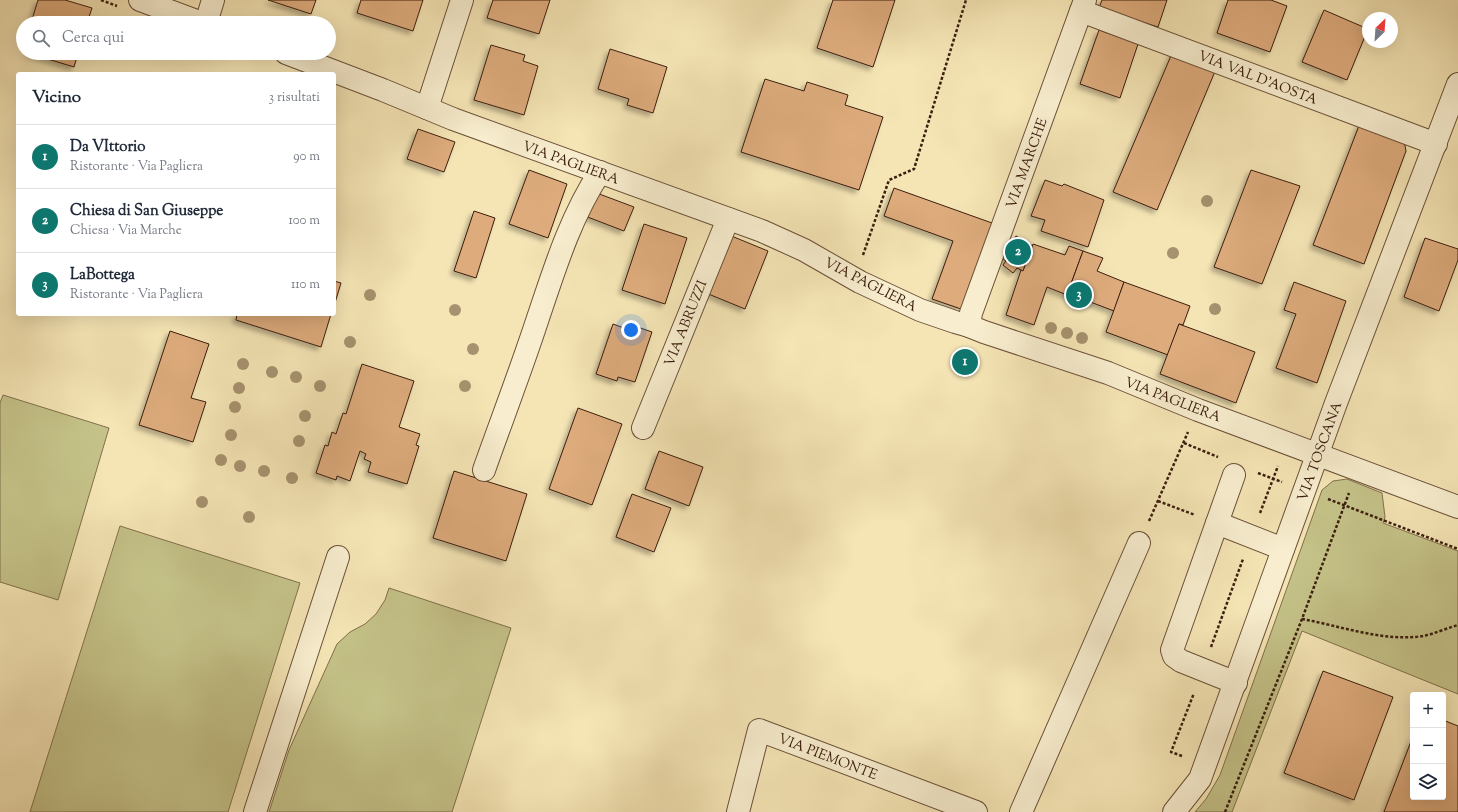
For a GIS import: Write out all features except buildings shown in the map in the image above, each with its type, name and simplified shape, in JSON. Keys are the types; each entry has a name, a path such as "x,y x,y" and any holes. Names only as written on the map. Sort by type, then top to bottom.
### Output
{"street":[{"path":"140,0 183,16"},
{"path":"208,16 213,0"},
{"path":"427,108 462,0"},
{"name":"VIA VAL D'AOSTA","path":"1083,5 1436,144"},
{"name":"VIA MARCHE","path":"969,326 971,313 1083,5"},
{"name":"VIA PAGLIERA","path":"304,60 336,72"},
{"name":"VIA PAGLIERA","path":"336,72 427,108 762,231 860,282 937,317 969,326 1108,374 1198,410 1458,507"},
{"name":"VIA TOSCANA","path":"1174,812 1200,779 1339,396 1458,84"},
{"path":"484,470 558,260 580,208 591,185 600,172"},
{"name":"VIA ABRUZZI","path":"643,428 728,218"},
{"path":"1234,475 1172,650 1174,656 1181,661 1236,683"},
{"path":"1217,523 1283,549"},
{"path":"1021,812 1139,543"},
{"path":"255,812 338,556"},
{"name":"VIA PIEMONTE","path":"738,812 759,730 976,812"}],"path":[{"path":"862,260 888,180 914,169 966,0"},
{"path":"1139,543 1198,410"},
{"path":"1186,758 1171,752 1203,670 1286,442"},
{"path":"1225,812 1302,619 1358,470"},
{"path":"1273,479 1458,549"},
{"path":"1158,501 1217,523"},
{"path":"1302,619 1373,634 1399,637 1423,636 1458,625"}],"shaded area":[{"path":"3,395 109,428 58,600 0,582 0,403"},
{"path":"1347,479 1382,493 1385,517 1383,523 1458,551 1458,694 1302,631 1232,812 1195,812 1206,799 1220,775 1322,490 1333,481"},
{"path":"120,526 300,583 228,812 30,812"},
{"path":"389,588 511,628 452,812 269,812 289,750 337,644 350,632 365,624 376,614 385,600"}],"place":[{"name":"Chiesa di San Giuseppe","path":"1018,252"},
{"name":"LaBottega","path":"1079,295"},
{"name":"Da VIttorio","path":"965,362"}]}
